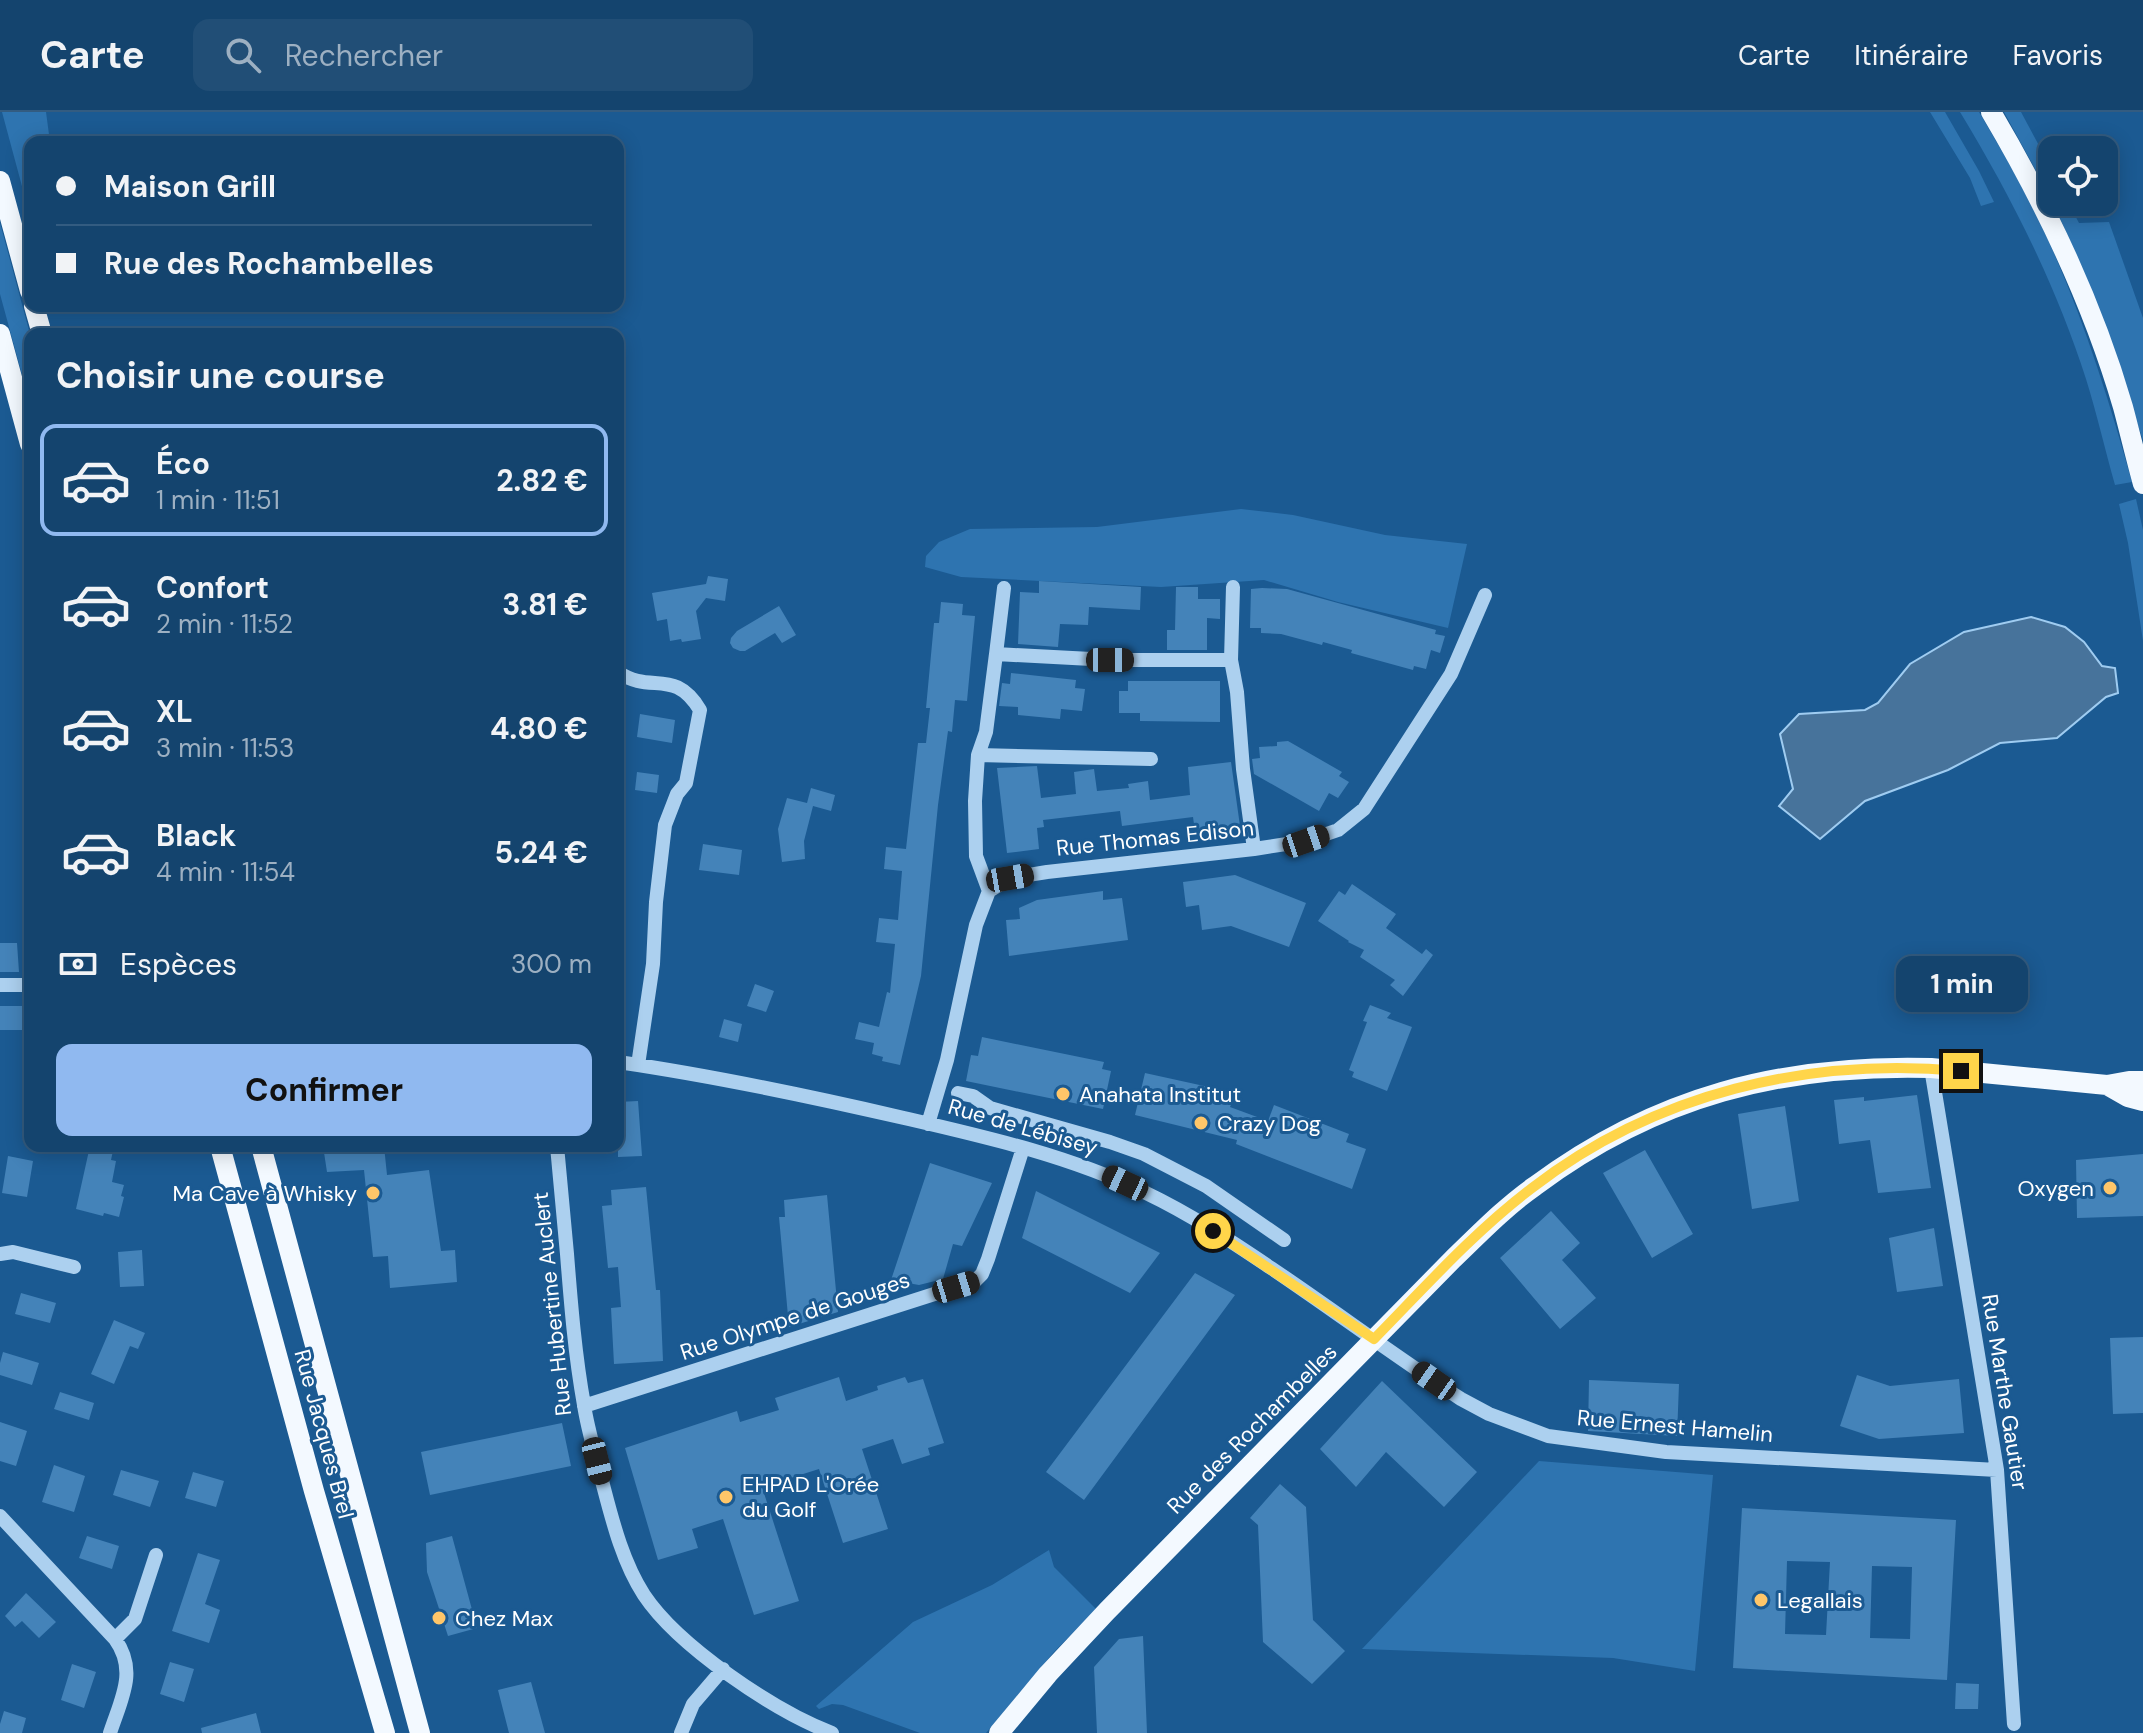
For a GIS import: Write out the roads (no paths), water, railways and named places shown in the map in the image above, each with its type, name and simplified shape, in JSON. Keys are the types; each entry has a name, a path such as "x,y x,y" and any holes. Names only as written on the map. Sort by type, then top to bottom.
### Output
{"main road":[{"path":"1991,112 2057,235 2082,293 2122,405 2143,484"},
{"path":"0,181 24,269"},
{"path":"0,334 24,422"},
{"name":"Rue des Rochambelles","path":"999,1733 1097,1621 1493,1220 1532,1187 1586,1150 1645,1119 1696,1099 1788,1076 1856,1069 1931,1068 2107,1085 2143,1081"},
{"name":"Rue des Rochambelles","path":"2107,1085 2128,1097 2143,1101"},
{"name":"Rue Jacques Brel","path":"222,1152 314,1491 385,1733"},
{"name":"Rue Jacques Brel","path":"263,1152 420,1733"}],"street":[{"path":"1233,587 1231,660 1254,849"},
{"path":"928,1124 947,1060 976,925 989,891 976,856 975,801 978,755 986,732 1004,588"},
{"name":"Rue Thomas Edison","path":"989,891 1010,878 1254,849 1306,841 1338,830 1364,809 1451,674 1485,595"},
{"path":"996,654 1110,660 1231,660"},
{"path":"624,676 680,686 692,696 700,710 686,783 677,794 665,825 653,964 638,1065"},
{"path":"978,755 1151,759"},
{"path":"0,985 24,985"},
{"name":"Rue de Lébisey","path":"624,1063 724,1079 928,1124 1023,1148 1102,1173 1192,1218 1255,1257 1374,1339"},
{"name":"Rue Marthe Gautier","path":"1931,1068 1997,1470 2014,1724"},
{"path":"958,1093 973,1096 990,1108 1144,1154 1206,1186 1284,1240"},
{"name":"Rue Olympe de Gouges","path":"584,1406 975,1281 982,1274 988,1259 1023,1148"},
{"name":"Rue Hubertine Auclert","path":"558,1152 584,1406 610,1511 628,1565 658,1615 723,1669 780,1708 832,1733"},
{"path":"0,1254 13,1252 74,1267"},
{"name":"Rue Ernest Hamelin","path":"1374,1339 1461,1399 1489,1414 1548,1436 1666,1452 1997,1470"},
{"path":"0,1516 123,1650 128,1678 110,1733"},
{"path":"115,1639 135,1619 156,1555"},
{"path":"681,1733 693,1704 723,1669"}],"place":[{"name":"Anahata Institut","path":"1063,1094"},
{"name":"Crazy Dog","path":"1201,1123"},
{"name":"Oxygen","path":"2110,1188"},
{"name":"Ma Cave à Whisky","path":"373,1193"},
{"name":"EHPAD L'Orée du Golf","path":"726,1497"},
{"name":"Legallais","path":"1761,1600"},
{"name":"Chez Max","path":"439,1618"}]}
